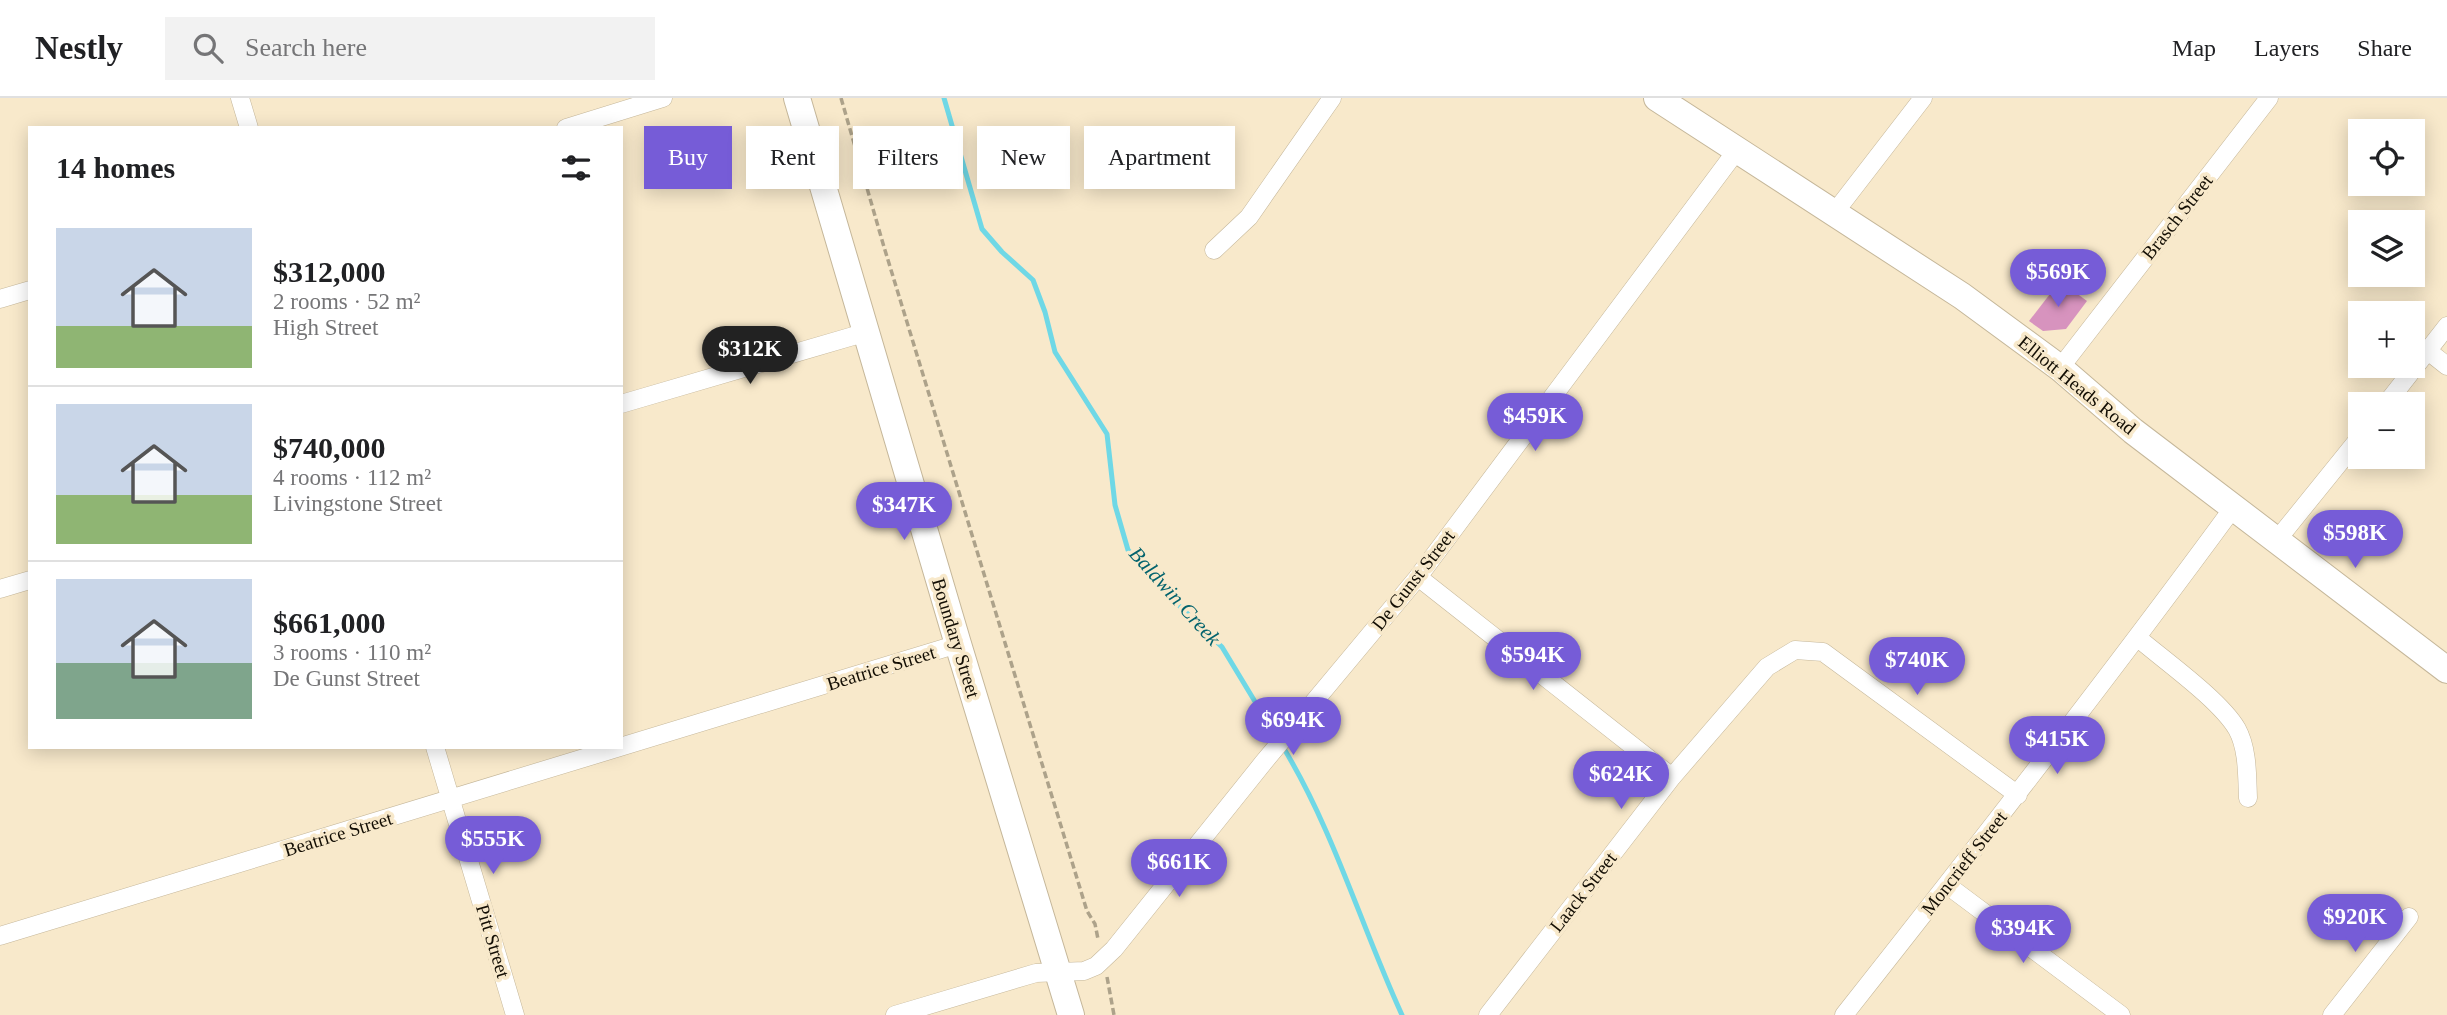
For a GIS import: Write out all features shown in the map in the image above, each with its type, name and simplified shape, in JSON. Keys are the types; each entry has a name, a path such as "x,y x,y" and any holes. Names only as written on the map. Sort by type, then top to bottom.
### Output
{"street":[{"path":"240,98 247,126"},
{"path":"572,126 663,98"},
{"name":"Boundary Street","path":"797,98 1071,1015"},
{"path":"1214,250 1249,217 1332,98"},
{"name":"Elliott Heads Road","path":"1657,98 1962,296 2060,368 2133,430 2447,670"},
{"path":"1835,212 1923,98"},
{"name":"Brasch Street","path":"2060,368 2269,98"},
{"name":"De Gunst Street","path":"895,1015 1037,973 1084,971 1096,966 1114,949 1262,763 1418,577 1737,150"},
{"path":"0,299 28,291"},
{"path":"2396,392 2447,326"},
{"path":"623,403 867,332"},
{"path":"2428,351 2447,366"},
{"path":"2277,540 2348,452"},
{"name":"Moncrieff Street","path":"1843,1015 2018,795 2233,508"},
{"path":"1418,577 1672,777"},
{"path":"0,589 28,581"},
{"path":"2138,638 2221,709 2237,730 2245,755 2248,798"},
{"name":"Beatrice Street","path":"623,747 958,644"},
{"name":"Laack Street","path":"1488,1015 1672,777 1767,667 1795,650 1823,652 2018,795"},
{"name":"Pitt Street","path":"436,749 515,1015"},
{"name":"Beatrice Street","path":"0,936 616,749"},
{"path":"1947,885 2121,1015"},
{"path":"2332,1015 2409,917"}],"path":[{"path":"841,98 1100,949"},
{"path":"1106,973 1114,1015"}],"building":[{"path":"2060,281 2087,301 2066,329 2043,331 2029,321"}],"waterway":[{"name":"Baldwin Creek","path":"944,98 982,229 1002,252 1033,280 1045,312 1055,352 1107,434 1115,505 1128,550 1167,594 1222,647 1277,738"},
{"name":"Baldwin Creek","path":"1283,747 1332,845 1402,1015"}]}
